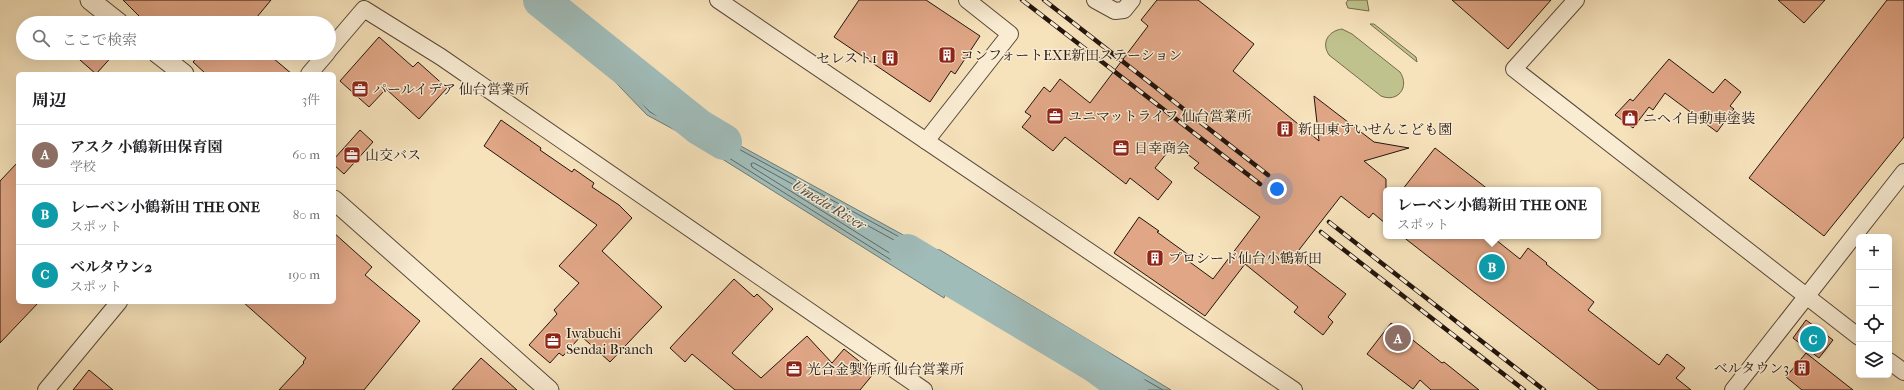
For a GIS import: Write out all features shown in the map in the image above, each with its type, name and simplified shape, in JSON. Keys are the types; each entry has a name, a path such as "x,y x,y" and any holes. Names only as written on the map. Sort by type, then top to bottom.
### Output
{"street":[{"path":"90,0 110,16"},
{"path":"718,0 1294,390"},
{"path":"926,141 1010,34 966,0"},
{"path":"1095,0 1115,11 1124,10 1132,0"},
{"path":"1576,0 1514,69 1856,336"},
{"path":"336,42 364,9 441,57 924,390"},
{"path":"166,60 181,72"},
{"path":"311,72 320,60"},
{"path":"1733,390 1904,172"},
{"path":"336,202 549,390"},
{"path":"46,390 117,304"},
{"path":"1892,363 1904,372"}],"green space":[{"path":"1348,0 1367,0 1369,11 1348,8 1346,3"},
{"path":"1370,24 1374,24 1416,57 1417,62"},
{"path":"1342,29 1352,34 1400,72 1404,83 1401,92 1393,97 1387,98 1381,96 1329,55 1326,46 1327,38 1333,32"}],"water":[{"path":"536,0 561,0 571,27 675,110 927,248 940,250 1171,390 1132,390 1121,373 952,267 944,298 684,135 647,115"}],"building":[{"path":"123,0 271,0 258,16 139,16"},
{"path":"859,0 926,0 980,36 955,74 951,71 930,102 834,37"},
{"path":"1157,0 1198,0 1254,44 1233,71 1319,141 1314,96 1374,142 1409,148 1364,161 1386,179 1386,187 1383,187 1383,221 1373,213 1369,218 1341,196 1295,255 1346,294 1328,317 1333,322 1323,335 1294,312 1298,307 1245,264 1205,316 1114,253 1139,217 1190,256 1187,260 1213,279 1260,217 1194,168 1199,163 1174,144 1155,168 1172,182 1158,200 1130,178 1126,184 1065,137 1053,151 1022,127 1031,116 1025,112 1044,87 1050,92 1060,79 1090,103 1148,26 1141,20"},
{"path":"1452,0 1551,0 1508,49"},
{"path":"1778,0 1825,0 1804,23"},
{"path":"1887,0 1904,0 1904,137 1824,236 1749,178"},
{"path":"379,37 413,67 418,62 447,88 419,119 386,89 369,107 340,81"},
{"path":"1669,59 1713,93 1725,79 1741,92 1730,106 1734,109 1717,132 1665,93 1653,110 1649,107 1633,128 1615,115 1630,99 1633,101"},
{"path":"80,60 109,60 98,72 94,72"},
{"path":"195,60 275,60 290,72 204,72 193,62"},
{"path":"501,120 572,172 574,169 594,183 592,187 619,205 632,218 602,251 662,307 610,362 581,336 563,356 559,353 550,363 529,345 557,314 554,310 579,283 559,266 597,225 484,146"},
{"path":"360,130 373,142 344,174 336,167 336,157"},
{"path":"1435,148 1485,187 1404,187"},
{"path":"16,164 16,304 37,304 0,343 0,181"},
{"path":"336,235 372,267 365,275 420,321 364,390 279,390 304,363 303,362 306,358 245,304 336,304"},
{"path":"1406,239 1495,239 1520,259 1528,248 1594,302 1588,310 1659,365 1667,354 1685,368 1676,378 1691,390 1599,390"},
{"path":"734,279 754,297 757,294 773,309 732,353 761,378 807,336 832,363 844,349 874,373 860,390 735,390 692,354 685,362 670,348"},
{"path":"1806,320 1833,340 1819,358 1793,338"},
{"path":"1391,323 1479,390 1431,390 1420,380 1413,389 1367,354"},
{"path":"1806,353 1853,390 1802,390 1786,377"},
{"path":"481,358 517,390 452,390"},
{"path":"89,370 113,390 73,390"}],"waterway":[{"name":"Umeda River","path":"541,0 699,127 724,142"},
{"name":"Umeda River","path":"907,252 1094,364 1130,390"}],"railway":[{"path":"1022,0 1260,184"},
{"path":"1044,0 1268,175"},
{"path":"1329,222 1544,390"},
{"path":"1321,232 1524,390"}],"place":[{"name":"コンフォートEXE新田ステーション","path":"947,55"},
{"name":"セレスト1","path":"890,58"},
{"name":"パールイデア 仙台営業所","path":"360,89"},
{"name":"ユニマットライフ 仙台営業所","path":"1055,116"},
{"name":"ニヘイ自動車塗装","path":"1630,118"},
{"name":"新田東すいせんこども園","path":"1285,129"},
{"name":"日幸商会","path":"1121,148"},
{"name":"山交バス","path":"352,155"},
{"name":"プロシード仙台小鶴新田","path":"1155,258"},
{"name":"レーベン小鶴新田 THE ONE","path":"1492,267"},
{"name":"アスク 小鶴新田保育園","path":"1398,338"},
{"name":"ベルタウン2","path":"1813,339"},
{"name":"Iwabuchi Sendai Branch","path":"553,341"},
{"name":"ベルタウン3","path":"1802,368"},
{"name":"光合金製作所 仙台営業所","path":"794,369"}]}
